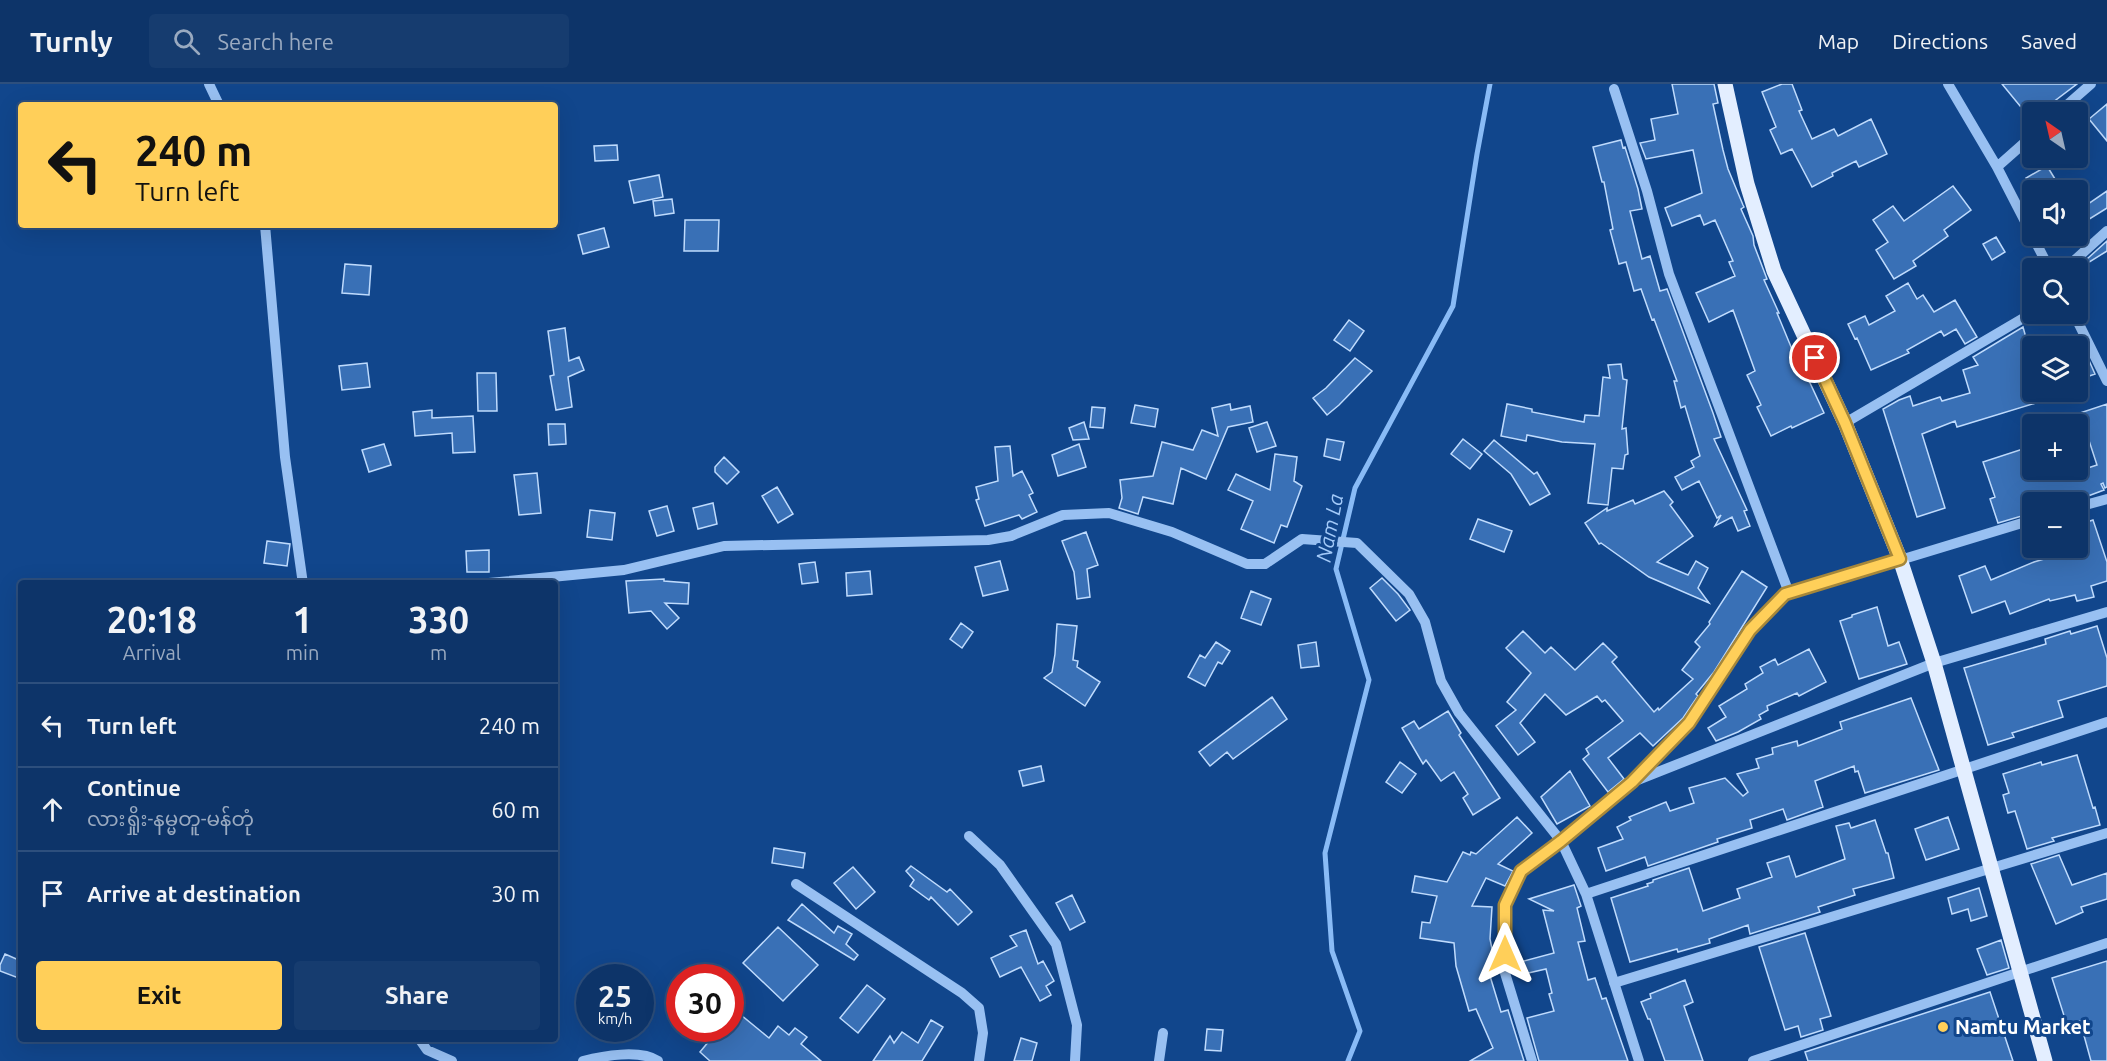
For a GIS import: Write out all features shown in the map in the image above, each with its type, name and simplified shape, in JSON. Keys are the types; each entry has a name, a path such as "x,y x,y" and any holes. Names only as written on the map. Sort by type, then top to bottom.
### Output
{"main road":[{"path":"1725,84 1747,184 1774,271 1845,423 1900,559 1934,663 2045,1061"}],"street":[{"path":"209,84 218,102"},
{"path":"1948,84 1997,167 2044,258"},
{"path":"2070,102 2091,84"},
{"path":"1614,89 1647,191 1669,274 1789,593"},
{"path":"1997,167 2022,145"},
{"path":"265,228 285,457 302,580"},
{"path":"2077,258 2107,231"},
{"path":"1845,423 2022,319"},
{"path":"2079,324 2107,381"},
{"path":"2088,504 2107,499"},
{"path":"520,580 624,570 724,546 988,540 1011,536 1063,515 1098,513 1109,513 1172,532 1247,564 1265,564 1302,539 1357,543 1409,594 1425,622 1441,681 1459,713 1561,841 1586,894 1639,1061"},
{"path":"1532,1061 1505,973 1505,905 1521,871 1632,782 1689,723 1750,630 1785,594 2022,523"},
{"path":"1632,782 1934,663 2107,612"},
{"path":"1586,894 2107,722"},
{"path":"1614,983 2107,833"},
{"path":"969,836 1000,865 1056,945 1077,1025 1076,1061"},
{"path":"796,884 962,993 979,1008 983,1033 979,1061"},
{"path":"1753,1061 2107,943"},
{"path":"1159,1061 1163,1033"},
{"path":"421,1042 427,1050 452,1061"},
{"path":"583,1061 608,1054 651,1057 658,1061"}],"building":[{"path":"1672,84 1714,84 1718,103 1713,104 1723,150 1728,169 1744,207 1741,209 1753,236 1754,245 1767,279 1764,280 1794,354 1801,351 1808,369 1804,370 1824,413 1771,436 1757,407 1761,405 1747,375 1755,371 1733,310 1709,322 1696,293 1735,276 1729,262 1733,261 1715,220 1704,225 1700,215 1672,226 1665,208 1702,193 1693,150 1646,159 1640,143 1655,140 1651,119 1678,114"},
{"path":"1782,84 1792,84 1802,110 1799,111 1812,139 1834,129 1838,136 1871,119 1887,154 1859,167 1856,161 1832,173 1833,176 1812,187 1792,149 1781,154 1770,130 1776,127 1762,92"},
{"path":"2002,84 2077,84 2053,102 2022,102 2022,108"},
{"path":"2107,104 2107,141 2089,119"},
{"path":"1621,140 1638,189 1642,209 1630,211 1642,259 1650,256 1660,291 1667,289 1721,437 1714,439 1747,510 1744,511 1750,526 1738,531 1732,517 1715,526 1721,515 1717,518 1699,481 1682,490 1675,477 1694,467 1691,461 1700,456 1685,406 1681,408 1674,381 1677,381 1654,319 1652,320 1641,289 1634,291 1626,262 1619,264 1610,230 1613,229 1604,182 1602,182 1593,147"},
{"path":"617,145 618,160 595,161 594,146"},
{"path":"2044,168 2048,168 2055,180 2027,180 2026,178"},
{"path":"659,175 663,197 634,203 629,181"},
{"path":"1953,186 1971,210 1944,230 1948,236 1913,261 1916,266 1894,279 1876,250 1888,242 1873,220 1893,206 1904,221"},
{"path":"2107,191 2107,208 2088,220 2088,204"},
{"path":"672,199 674,213 655,216 653,201"},
{"path":"685,220 719,220 718,251 684,251"},
{"path":"604,228 609,247 583,254 578,235"},
{"path":"1996,237 2005,252 1992,260 1983,244"},
{"path":"2107,241 2107,251 2088,263 2088,258"},
{"path":"345,264 371,266 369,295 342,293"},
{"path":"1908,283 1917,299 1923,295 1934,312 1955,300 1977,337 1965,344 1956,329 1944,336 1941,331 1907,350 1909,353 1871,370 1848,324 1865,316 1869,325 1895,311 1886,296"},
{"path":"1349,320 1364,331 1350,351 1334,340"},
{"path":"2023,327 2026,336 2022,336 2022,402 2039,402 1957,427 1955,421 1922,434 1945,508 1917,517 1883,409 1910,396 1913,406 1940,397 1942,401 1970,393 1963,370 1978,365 1973,357"},
{"path":"565,328 569,361 579,357 584,370 568,377 572,407 556,410 550,376 554,375 548,331"},
{"path":"1355,358 1372,371 1327,415 1313,398"},
{"path":"2088,358 2095,374 2088,376"},
{"path":"367,363 370,387 342,390 339,366"},
{"path":"1621,364 1623,379 1627,380 1622,429 1626,428 1628,454 1625,455 1623,469 1612,468 1608,505 1588,503 1595,444 1562,442 1527,435 1526,441 1501,436 1507,404 1532,409 1532,412 1584,422 1585,415 1599,416 1603,377 1610,378 1608,365"},
{"path":"477,373 496,373 497,411 478,411"},
{"path":"1230,404 1231,410 1250,406 1253,422 1228,427 1206,479 1181,468 1173,504 1143,497 1138,514 1119,508 1122,498 1120,480 1153,476 1162,442 1193,450 1202,430 1218,436 1212,408"},
{"path":"2107,404 2107,487 2105,488 2103,483 2101,484 2104,490 2088,496 2088,492 2022,492 2022,516 1998,523 1990,499 1995,497 1983,462 2022,449 2022,480 2088,480 2088,468 2097,465 2088,437 2088,414 2080,413"},
{"path":"1135,405 1158,409 1155,427 1131,423"},
{"path":"1092,407 1105,408 1103,428 1090,427"},
{"path":"432,410 432,418 473,416 475,452 453,453 452,433 415,436 413,412"},
{"path":"1084,422 1089,439 1073,440 1069,428"},
{"path":"1267,422 1276,446 1257,452 1249,428"},
{"path":"548,424 565,424 566,444 549,445"},
{"path":"1327,439 1344,442 1340,460 1324,456"},
{"path":"1463,439 1482,454 1470,469 1451,454"},
{"path":"1494,440 1534,474 1537,472 1550,494 1530,505 1511,474 1484,451"},
{"path":"384,444 391,465 369,472 362,450"},
{"path":"1079,444 1086,467 1058,476 1052,455"},
{"path":"1010,446 1013,476 1022,471 1033,493 1029,495 1037,512 1022,519 1019,515 985,526 976,500 979,499 976,487 998,481 995,447"},
{"path":"1275,454 1297,457 1294,481 1302,486 1287,527 1281,525 1274,543 1241,529 1253,501 1228,490 1236,474 1270,490"},
{"path":"724,457 739,472 727,484 715,472 715,467"},
{"path":"537,473 541,513 519,515 514,475"},
{"path":"777,487 793,514 778,523 762,496"},
{"path":"1664,491 1673,502 1670,505 1693,536 1657,562 1688,575 1696,561 1708,568 1698,588 1709,603 1649,577 1601,543 1599,544 1585,523 1607,508 1607,511 1633,500 1635,504"},
{"path":"713,503 717,524 698,529 693,508"},
{"path":"667,506 674,531 657,536 649,511"},
{"path":"590,510 615,513 612,540 587,537"},
{"path":"1478,519 1512,531 1504,552 1470,539"},
{"path":"2093,520 2107,562 2107,581 2091,586 2094,597 2077,601 2075,595 2050,601 2049,599 2010,614 2005,601 1972,613 1959,576 1985,566 1991,580 2048,558 2088,558 2088,522"},
{"path":"1086,532 1098,565 1087,569 1090,597 1077,599 1074,572 1062,541"},
{"path":"267,541 290,544 287,566 264,563"},
{"path":"489,550 489,572 467,572 466,551"},
{"path":"1000,561 1008,590 983,596 975,567"},
{"path":"815,562 818,582 802,584 799,564"},
{"path":"870,571 872,594 847,596 846,573"},
{"path":"1742,571 1767,587 1714,672 1696,694 1698,696 1683,718 1653,746 1640,733 1608,758 1624,779 1608,792 1583,759 1589,754 1586,749 1623,721 1605,700 1602,702 1597,696 1566,715 1545,694 1520,723 1535,742 1518,755 1496,726 1516,710 1507,702 1531,673 1506,648 1523,631 1545,653 1551,647 1575,670 1603,643 1617,657 1612,662 1654,712 1658,708 1659,710 1693,679 1682,670 1700,647 1695,642 1710,624 1709,622"},
{"path":"1382,578 1410,610 1396,621 1370,588"},
{"path":"664,579 664,581 689,583 688,604 665,603 679,618 667,629 651,611 629,613 626,581"},
{"path":"1251,591 1271,599 1261,625 1241,618"},
{"path":"1877,607 1888,646 1899,642 1907,664 1859,679 1840,621"},
{"path":"961,623 973,632 962,648 950,639"},
{"path":"1057,624 1077,626 1073,660 1078,661 1077,667 1100,682 1085,706 1044,678 1052,672"},
{"path":"2097,626 2107,658 2107,686 2058,701 2063,717 2012,733 2014,737 1988,745 1964,668 2046,644 2045,639 2070,631 2071,634"},
{"path":"1216,642 1230,651 1222,664 1218,662 1205,686 1188,677 1200,655 1205,658"},
{"path":"1316,642 1319,666 1301,668 1298,645"},
{"path":"1809,649 1826,682 1799,696 1797,693 1767,706 1768,710 1759,715 1761,719 1716,741 1708,728 1726,717 1719,706 1747,689 1745,684 1763,673 1760,667 1775,659 1778,665"},
{"path":"1272,697 1287,719 1233,759 1227,752 1210,766 1199,752"},
{"path":"1911,698 1939,770 1865,793 1858,771 1855,772 1854,766 1815,781 1823,807 1787,820 1783,809 1750,820 1752,828 1717,839 1718,842 1648,866 1645,857 1606,871 1598,848 1623,839 1617,827 1631,820 1629,817 1666,802 1670,811 1694,803 1689,788 1725,778 1743,796 1748,792 1737,774 1759,768 1756,759 1773,754 1772,748 1797,741 1798,746 1842,729 1840,722"},
{"path":"1448,711 1461,733 1459,735 1500,798 1473,815 1463,798 1468,794 1454,772 1441,781 1426,760 1423,764 1402,728 1414,721 1419,729"},
{"path":"2077,755 2100,825 2052,838 2054,841 2027,849 2015,811 2008,813 2003,795 2009,793 2003,774 2041,762 2042,765"},
{"path":"1400,762 1416,774 1402,793 1386,782"},
{"path":"1041,766 1044,781 1023,786 1019,771"},
{"path":"1570,771 1590,806 1557,824 1541,797"},
{"path":"1517,817 1532,833 1498,864 1513,871 1505,886 1486,878 1472,906 1492,907 1490,939 1497,974 1490,976 1501,1012 1508,1010 1524,1061 1470,1061 1493,1048 1476,1009 1469,1011 1456,966 1454,943 1420,938 1422,922 1430,923 1437,896 1412,892 1415,876 1447,882 1463,852 1470,855 1471,852 1476,854"},
{"path":"1948,817 1959,849 1926,860 1915,829"},
{"path":"1875,820 1886,853 1888,853 1894,878 1853,889 1855,895 1818,907 1820,912 1750,934 1748,925 1709,939 1710,943 1630,962 1611,898 1648,886 1647,884 1653,880 1689,868 1703,911 1740,898 1737,889 1772,877 1767,863 1789,856 1796,877 1845,859 1836,826 1849,823 1851,828"},
{"path":"774,848 805,853 803,868 772,863"},
{"path":"2059,855 2072,885 2107,873 2107,899 2081,907 2083,912 2056,924 2031,864"},
{"path":"911,866 947,892 950,889 972,912 958,925 931,897 929,900 910,886 914,880 906,871"},
{"path":"853,867 875,892 856,909 834,883"},
{"path":"1574,885 1581,906 1577,908 1585,941 1578,942 1588,980 1595,978 1602,999 1606,998 1628,1061 1539,1061 1527,1018 1554,1011 1549,994 1552,993 1546,969 1524,974 1520,962 1554,953 1543,910 1554,911 1529,899"},
{"path":"1979,888 1987,916 1971,921 1968,909 1952,914 1948,898"},
{"path":"1072,895 1085,922 1070,930 1056,903"},
{"path":"802,904 834,933 838,926 852,934 846,944 858,955 854,960 788,920"},
{"path":"778,927 818,965 783,1001 743,963"},
{"path":"1026,930 1038,964 1043,961 1054,981 1046,986 1051,995 1040,1001 1021,967 1000,977 991,958 1017,946 1010,936"},
{"path":"1805,933 1831,1016 1820,1019 1823,1030 1801,1037 1798,1026 1785,1030 1759,947"},
{"path":"2001,940 2009,968 1987,975 1977,949"},
{"path":"5,954 18,960 18,978 0,971"},
{"path":"2107,961 2107,1061 2091,1061 2080,1021 2067,1025 2052,978"},
{"path":"1685,980 1693,1002 1684,1006 1703,1061 1665,1061 1650,1019 1641,1002 1651,998 1650,994"},
{"path":"867,985 885,999 858,1033 840,1018"},
{"name":"Namtu Market","path":"1990,992 2013,1061 1808,1061 1805,1052"},
{"path":"744,1017 769,1038 778,1026 789,1035 795,1028 807,1037 801,1044 821,1061 710,1061 700,1052 708,1042 744,1042"},
{"path":"931,1020 943,1027 922,1061 873,1061 890,1036 894,1043 902,1032 918,1043"},
{"path":"1207,1029 1223,1030 1221,1051 1205,1050"},
{"path":"1021,1038 1037,1043 1032,1061 1014,1061"}],"waterway":[{"name":"Nam La","path":"1348,1061 1360,1031 1332,951 1325,853 1369,680 1336,569 1355,488 1453,306 1490,84"}],"place":[{"name":"Namtu Market","path":"1943,1027"}],"route":[{"path":"1505,954 1505,905 1521,871 1632,782 1689,723 1750,630 1785,594 1900,559 1845,423 1815,358"}]}
